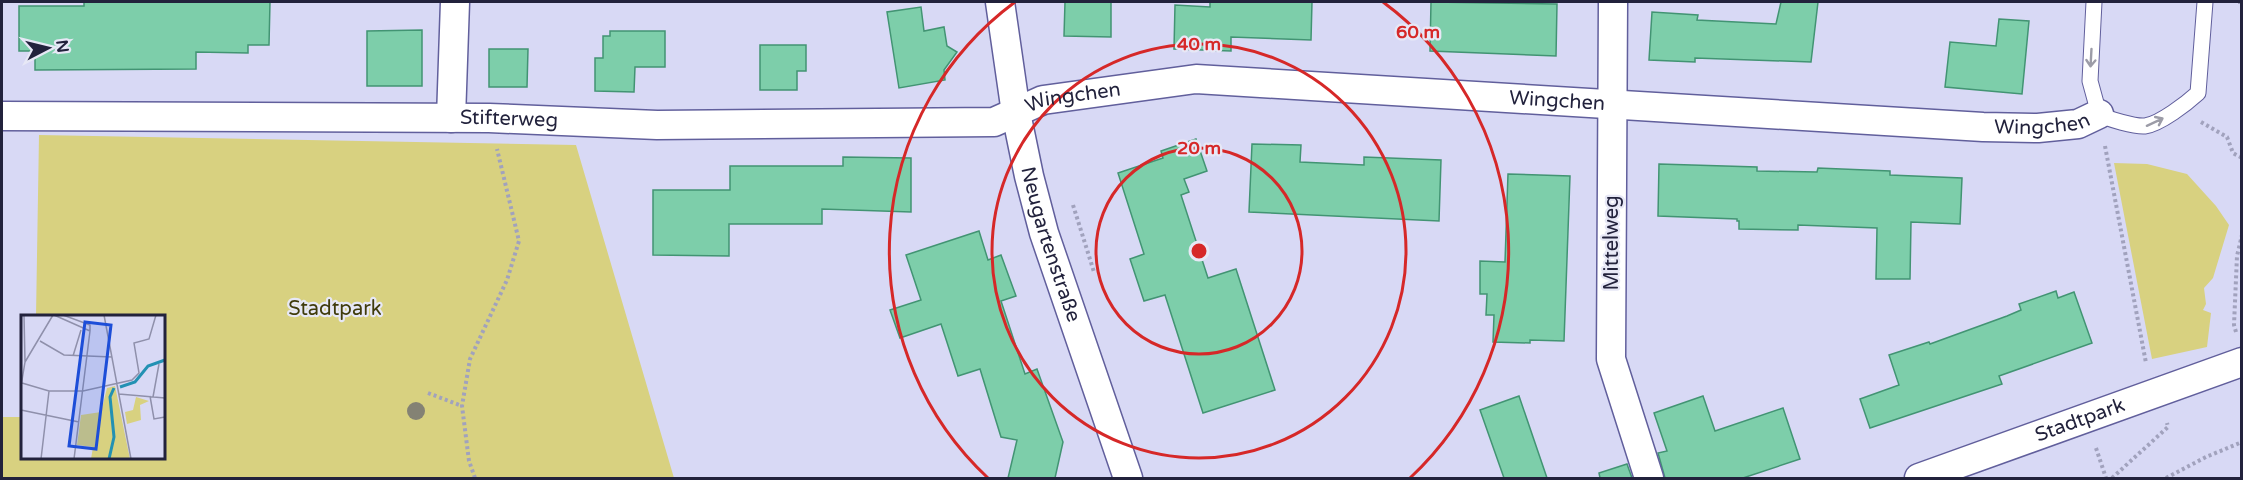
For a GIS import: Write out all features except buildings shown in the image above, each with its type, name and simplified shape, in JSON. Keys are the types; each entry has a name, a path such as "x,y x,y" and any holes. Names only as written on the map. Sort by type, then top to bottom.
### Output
{"street":[{"path":"451,118 455,2"},
{"name":"Neugartenstraße","path":"1000,2 1016,113 1044,233 1128,478"},
{"name":"Mittelweg","path":"1613,2 1611,359 1649,478"},
{"name":"Wingchen","path":"1016,113 1043,100 1196,79 1994,127 2038,128 2078,124 2099,114"},
{"name":"Stifterweg","path":"2,116 489,118 657,125 994,122 1016,113"},
{"name":"Stadtpark","path":"1919,478 2156,392 2240,352"}],"lane":[{"path":"2094,2 2090,81 2099,114 2106,118 2145,126 2180,110 2198,93 2205,2"}],"path":[{"path":"2180,110 2228,137 2233,153 2241,158"},
{"path":"2099,114 2156,392 2168,428 2112,478"},
{"path":"474,478 469,461 462,406 470,359 507,280 519,242 489,118"},
{"path":"1071,202 1096,279"},
{"path":"2240,352 2234,325 2237,256 2241,235"},
{"path":"428,393 462,406"},
{"path":"2166,478 2241,442"}],"green space":[{"name":"Stadtpark","path":"39,135 576,145 674,478 2,478 2,417 21,417 21,459 165,459 165,315 36,315"},
{"path":"2114,163 2147,164 2187,174 2216,206 2229,225 2213,278 2204,288 2206,304 2203,310 2211,313 2207,347 2152,359"}]}
